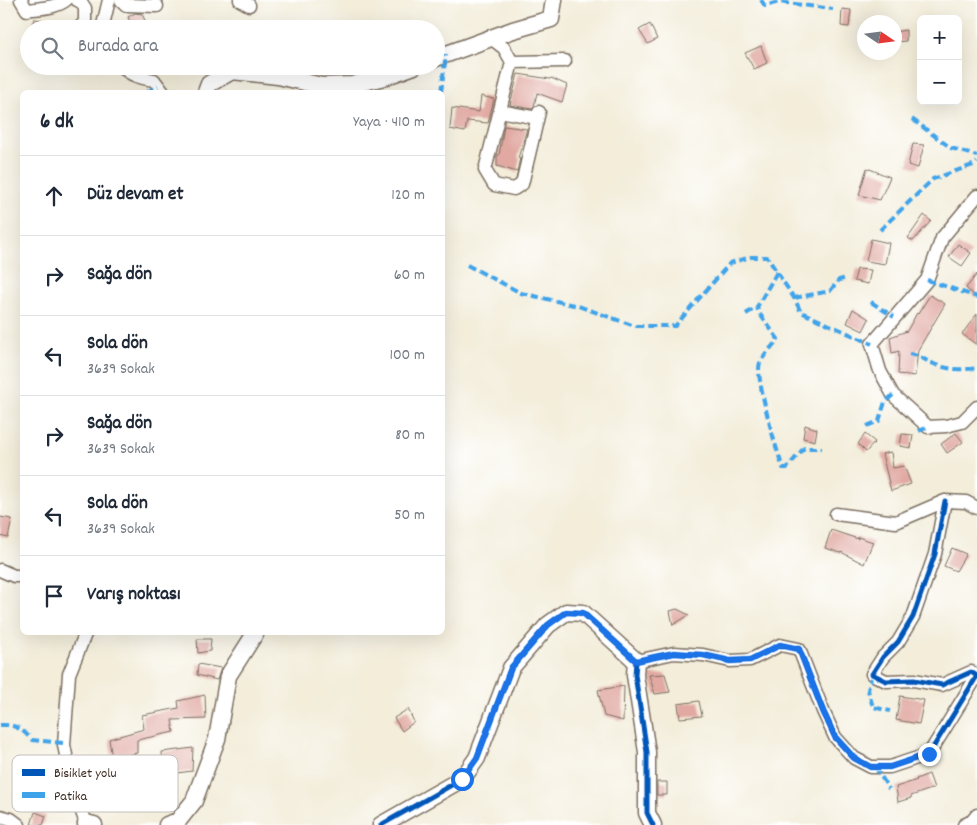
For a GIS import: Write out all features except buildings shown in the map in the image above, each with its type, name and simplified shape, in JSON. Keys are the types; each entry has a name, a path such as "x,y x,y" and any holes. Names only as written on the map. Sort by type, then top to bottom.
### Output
{"street":[{"path":"21,0 27,10 44,8 66,0"},
{"path":"77,0 85,8 85,20"},
{"path":"104,20 109,0"},
{"path":"121,0 126,5 157,6"},
{"path":"445,55 513,30 551,19 554,0"},
{"path":"491,38 504,48 512,62 485,170 494,184 514,189 522,184 538,115 500,111"},
{"path":"512,62 565,61"},
{"path":"135,75 154,80 162,90"},
{"path":"207,90 210,84 225,75"},
{"path":"269,75 322,86 352,85 389,75"},
{"path":"977,196 942,238 927,280 872,344 880,371 894,395 928,427 946,426 962,422 977,408"},
{"path":"636,661 674,653 703,655 730,661 750,660 780,645 799,649 835,737 854,758 870,767 890,767 929,754 977,676 970,672 942,685 914,680 886,682 872,674 883,657 898,642 914,617 935,554 945,501"},
{"path":"836,514 896,522 945,501 966,502 977,508"},
{"path":"0,570 14,576 20,576"},
{"path":"381,825 462,779 477,758 511,668 548,625 566,612 583,613 636,661"},
{"path":"66,755 64,745 69,674 85,635"},
{"path":"167,825 178,821 194,801 217,739 228,676 254,635"},
{"path":"636,661 635,675 647,752 647,813 653,825"},
{"path":"84,812 89,824"},
{"path":"0,816 11,818 19,825"},
{"path":"964,825 977,816"}],"marked path":[{"path":"761,0 765,6 779,2 833,9"},
{"path":"445,62 446,54"},
{"path":"441,90 443,75"},
{"path":"151,90 158,86"},
{"path":"912,119 951,148 977,156"},
{"path":"880,230 933,179 977,162"},
{"path":"467,265 521,293 578,306 635,326 675,326 730,263 751,257 767,257 801,312 872,344"},
{"path":"777,272 757,307 759,313 778,339 760,363 760,382 767,414 783,468 787,468 804,448 822,448"},
{"path":"794,298 830,291 839,280 847,278"},
{"path":"927,280 977,297"},
{"path":"871,302 894,317"},
{"path":"746,314 757,307"},
{"path":"909,354 945,367 977,368"},
{"path":"867,426 879,421 885,402 893,395"},
{"path":"919,431 928,427"},
{"path":"872,674 868,690 873,707 890,711"},
{"path":"0,725 10,725 18,728 32,740 64,743"},
{"path":"875,767 889,789"}],"cycle path":[{"path":"636,661 674,653 703,655 730,661 750,660 780,645 799,649 835,737 854,758 871,767 890,767 929,754 977,676 971,672 942,685 914,680 886,681 872,674 883,657 898,642 913,617 935,554 945,501"},
{"path":"381,825 462,779 477,758 511,668 548,625 566,612 583,613 636,661 635,675 647,752 647,813 653,825"}],"route":[{"path":"462,779 477,758 511,668 548,625 566,612 583,613 636,661 674,653 703,655 730,661 750,660 780,645 799,649 835,737 854,758 870,767 890,767 929,754"}]}
